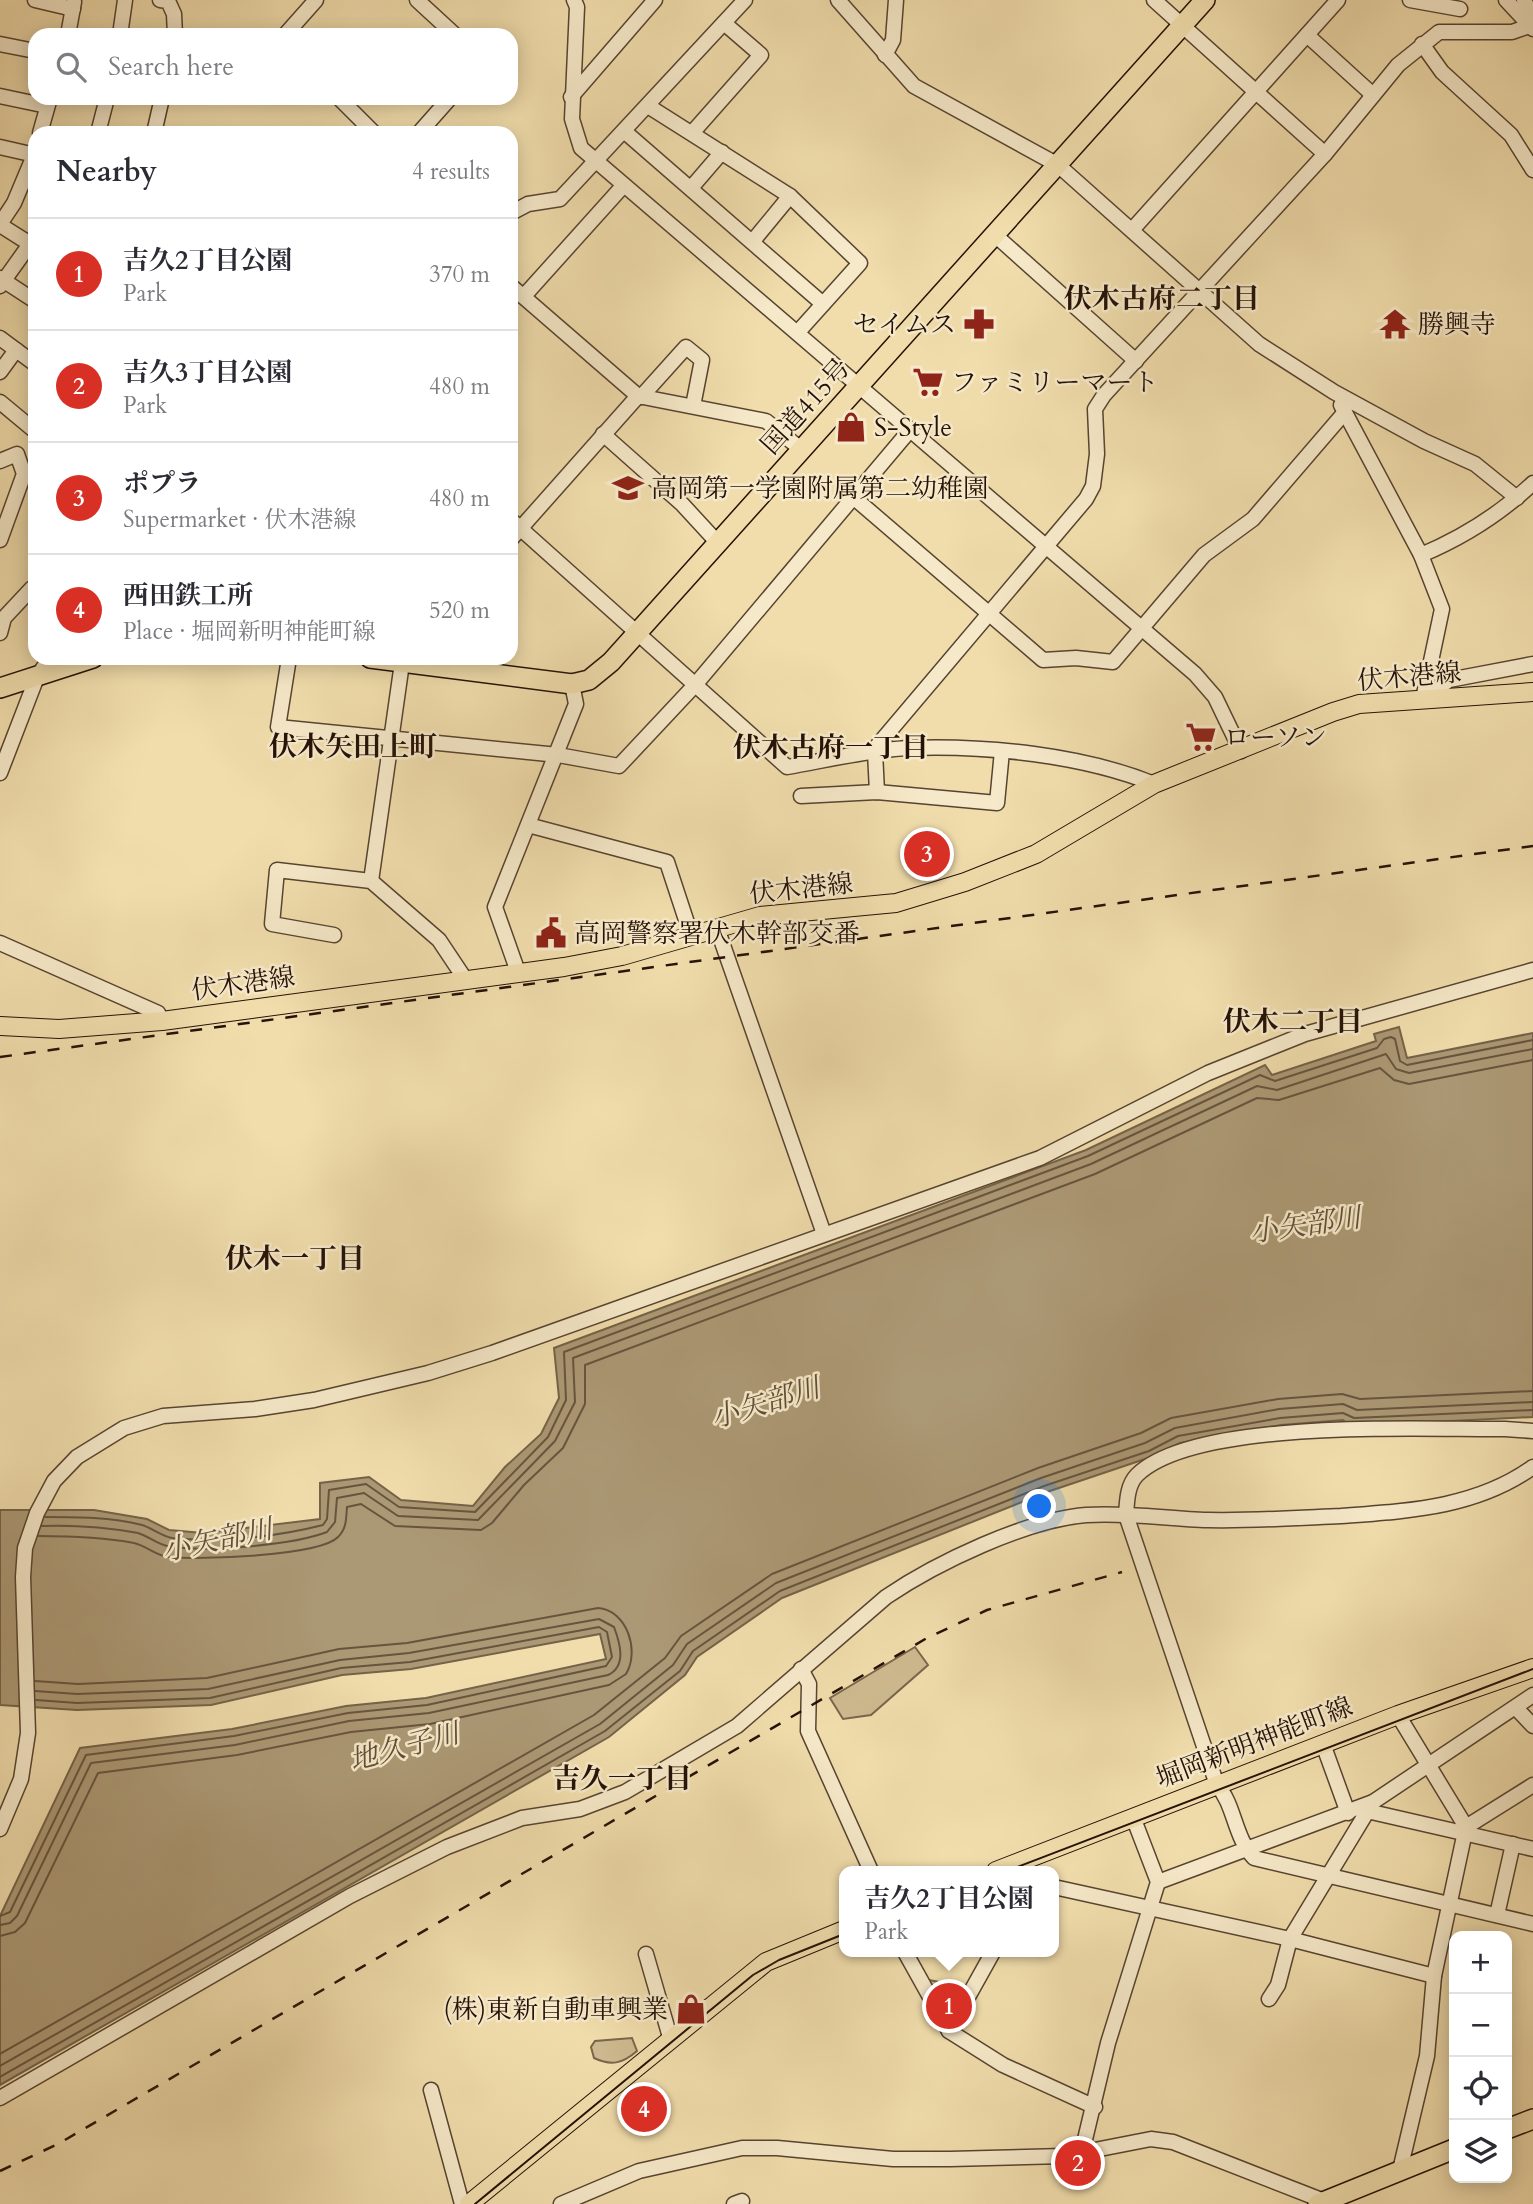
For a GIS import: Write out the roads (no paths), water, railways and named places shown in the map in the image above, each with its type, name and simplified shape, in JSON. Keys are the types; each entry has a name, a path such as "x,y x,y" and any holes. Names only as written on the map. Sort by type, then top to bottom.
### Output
{"highway":[{"name":"国道415号","path":"572,684 589,680 600,671 861,385 1205,0"},
{"path":"0,688 72,665"},
{"path":"439,665 572,684"},
{"path":"1512,2127 1533,2119"},
{"path":"1321,2203 1449,2151"}],"main road":[{"name":"伏木港線","path":"0,1026 59,1030 162,1021 611,958 760,916 896,903 965,882 1036,853 1154,784 1333,712 1359,704 1533,692"},
{"name":"堀岡新明神能町線","path":"1010,1866 1135,1821 1530,1669"},
{"name":"堀岡新明神能町線","path":"1032,1866 1135,1821"},
{"path":"469,2204 766,1962 839,1932"},
{"path":"482,2204 758,1977 839,1941"}],"street":[{"path":"35,0 74,4 69,28"},
{"path":"121,28 125,0"},
{"path":"160,0 168,1 174,14 175,28"},
{"path":"291,28 316,0"},
{"path":"574,0 576,7 572,119 581,148 861,385 1195,674 1215,697 1241,751"},
{"path":"571,97 655,0"},
{"path":"518,209 528,204 560,199 746,0"},
{"path":"838,0 914,86 1058,165 1259,344 1334,392 1424,441 1475,464 1517,498"},
{"path":"886,55 893,40 896,0"},
{"path":"1154,0 1325,154"},
{"path":"1132,230 1338,0"},
{"path":"1410,0 1460,4 1460,30"},
{"path":"1506,0 1531,28"},
{"path":"1524,0 1532,15 1531,28"},
{"path":"426,3 449,28"},
{"path":"692,133 761,55 724,23"},
{"path":"877,792 873,752 1086,499 1093,486 1097,454 1095,409 1136,361 1325,154 1398,65 1422,44 1439,32 1512,32 1531,28"},
{"path":"1307,35 1373,95"},
{"path":"0,44 28,50"},
{"path":"1422,44 1442,72 1511,135 1533,170"},
{"path":"0,96 28,99"},
{"path":"42,126 48,105"},
{"path":"100,126 105,105"},
{"path":"156,126 160,105"},
{"path":"346,105 367,126"},
{"path":"425,126 444,105"},
{"path":"648,106 790,197 860,263 798,332"},
{"path":"624,131 823,304"},
{"path":"0,148 28,153"},
{"path":"691,188 722,152"},
{"path":"28,168 0,225 28,242"},
{"path":"524,296 623,186"},
{"path":"753,241 790,197"},
{"path":"995,235 1136,361"},
{"path":"28,250 1,281 28,297"},
{"path":"518,291 640,396 766,421 802,450"},
{"path":"0,338 28,359"},
{"path":"518,525 686,347 702,360 693,406"},
{"path":"0,372 16,350"},
{"path":"1334,392 1421,555 1442,609 1423,699"},
{"path":"0,402 28,424"},
{"path":"852,496 991,612 1043,660 1076,658 1113,662 1203,555 1252,519 1345,412"},
{"path":"288,665 278,727 558,755 619,766 695,685 910,430"},
{"path":"603,434 719,540"},
{"path":"0,461 17,454 24,474 0,540"},
{"path":"1421,555 1457,540 1517,498 1533,483"},
{"path":"518,532 636,632 787,767 908,748 1002,751 1120,770 1154,784"},
{"path":"0,632 5,610 28,591"},
{"path":"1423,699 1449,680 1533,664"},
{"path":"0,773 37,677 45,665"},
{"path":"371,881 390,737 403,665"},
{"path":"518,972 495,907 558,755 576,704 572,684"},
{"path":"801,796 877,792 997,803 1002,751"},
{"path":"528,825 667,862 691,935"},
{"path":"334,935 272,924 277,870 371,881 439,940 465,979"},
{"path":"717,928 824,1234"},
{"path":"0,943 158,1013 162,1021"},
{"path":"0,1829 21,1779 28,1733 23,1577 25,1548 37,1513 54,1481 77,1457 124,1428 163,1416 314,1400 428,1373 492,1353 1040,1158 1208,1073 1305,1034 1533,970"},
{"path":"1533,1431 1505,1429 1291,1432 1223,1441 1190,1448 1149,1466 1135,1476 1128,1493 1126,1515 1220,1788 1246,1849 1254,1857 1533,1924"},
{"path":"0,2098 350,1896 447,1847 522,1818 580,1810 625,1793 737,1726 886,1597 948,1561 1003,1537 1084,1515 1207,1520 1290,1519 1423,1510 1482,1493 1533,1467"},
{"path":"801,1670 810,1684 808,1731 869,1866"},
{"path":"1158,1882 1370,1807 1533,1695"},
{"path":"1516,1708 1533,1726"},
{"path":"1399,1719 1465,1831 1434,1976 1427,2056 1400,2170"},
{"path":"1325,1748 1348,1813"},
{"path":"1465,1831 1533,1785"},
{"path":"1370,1807 1533,1849"},
{"path":"1269,1999 1278,1985 1290,1939 1370,1807"},
{"path":"1082,2152 1095,2107 1108,2043 1148,1907 1158,1882 1135,1821"},
{"path":"1497,1915 1513,1844"},
{"path":"1059,1888 1290,1939 1434,1976"},
{"path":"646,1954 670,2038"},
{"path":"908,1957 949,2031 1003,2065 1095,2107"},
{"path":"949,2031 990,1957"},
{"path":"431,2090 462,2204"},
{"path":"561,2204 639,2171 742,2148 777,2148 893,2159 1046,2158 1151,2139 1172,2142 1321,2203"}],"water":[{"path":"1399,1027 1407,1058 1533,1033 1533,1417 1351,1426 1343,1420 1281,1425 1180,1443 1151,1457 1047,1492 782,1598 697,1657 685,1675 609,1737 0,2085 0,1916 80,1748 232,1729 346,1706 426,1698 606,1659 600,1634 411,1669 342,1675 211,1705 77,1710 0,1705 0,1510 94,1510 147,1519 169,1530 203,1533 320,1519 320,1483 369,1477 401,1500 473,1506 505,1467 541,1434 559,1398 554,1348 1086,1150 1265,1065 1272,1075 1376,1041 1374,1034"}],"tram line":[{"path":"1020,1866 1533,1669"},
{"path":"475,2204 753,1975 779,1960 839,1936"}],"railway":[{"path":"0,1057 1533,846"},
{"path":"0,2171 58,2144 927,1638 987,1610 1122,1572"}],"place":[{"name":"セイムス","path":"979,324"},
{"name":"勝興寺","path":"1395,324"},
{"name":"ファミリーマート","path":"928,382"},
{"name":"S-Style","path":"851,427"},
{"name":"高岡第一学園附属第二幼稚園","path":"628,488"},
{"name":"ローソン","path":"1201,737"},
{"name":"ポプラ","path":"927,854"},
{"name":"高岡警察署伏木幹部交番","path":"551,933"},
{"name":"吉久2丁目公園","path":"949,2006"},
{"name":"(株)東新自動車興業","path":"691,2009"},
{"name":"西田鉄工所","path":"644,2109"},
{"name":"吉久3丁目公園","path":"1078,2163"}],"district":[{"name":"伏木古府二丁目","path":"1162,298"},
{"name":"伏木矢田上町","path":"353,746"},
{"name":"伏木古府一丁目","path":"831,747"},
{"name":"伏木二丁目","path":"1293,1021"},
{"name":"伏木一丁目","path":"295,1258"},
{"name":"吉久一丁目","path":"622,1778"}],"water label":[{"name":"小矢部川","path":"1305,1224"},
{"name":"小矢部川","path":"765,1402"},
{"name":"小矢部川","path":"217,1539"},
{"name":"地久子川","path":"404,1746"}]}
